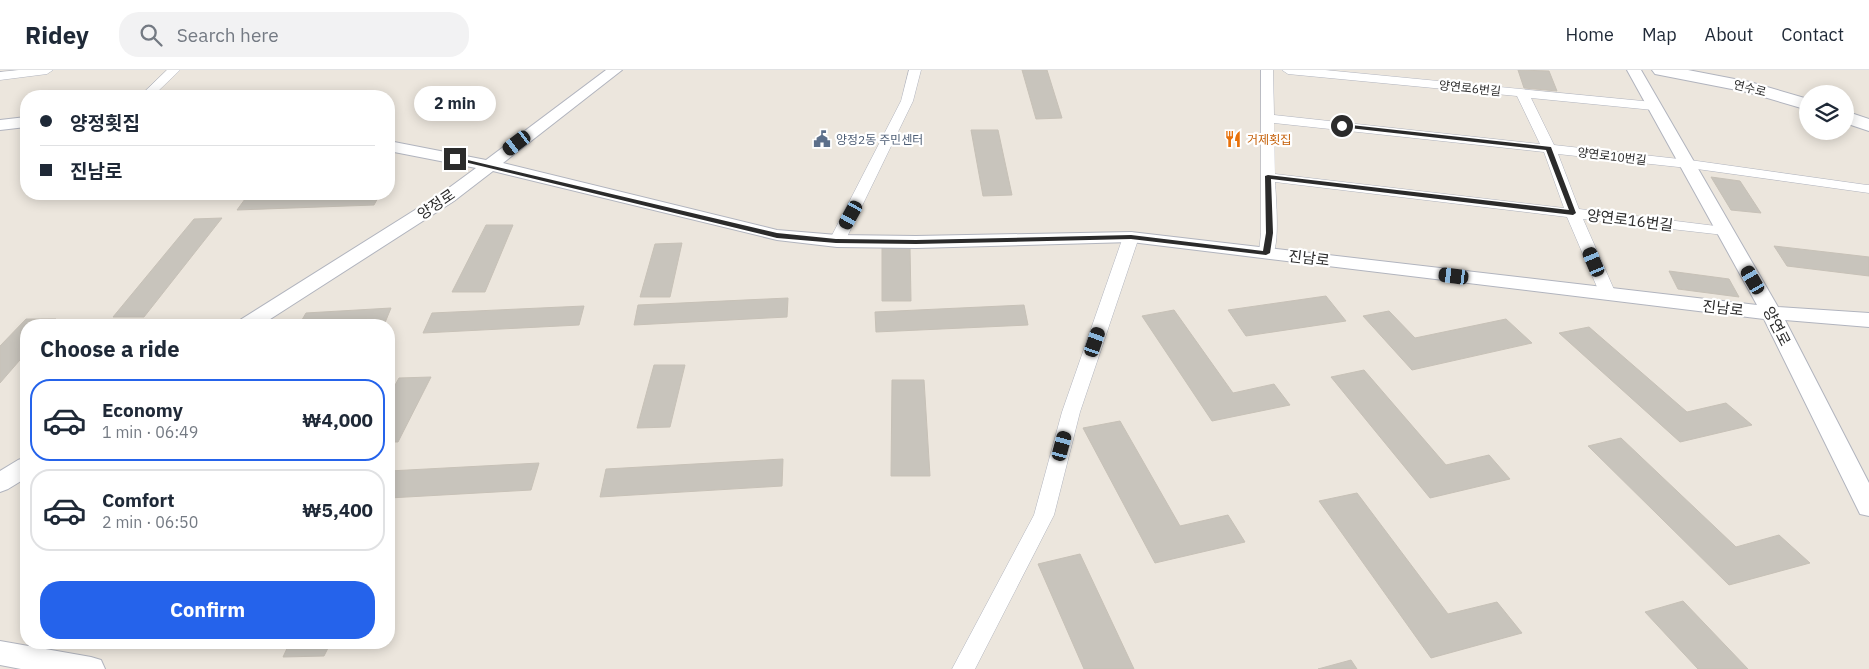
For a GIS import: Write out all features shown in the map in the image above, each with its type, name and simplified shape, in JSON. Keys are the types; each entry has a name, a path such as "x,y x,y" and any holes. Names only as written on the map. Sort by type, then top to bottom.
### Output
{"main road":[{"name":"연수로","path":"1661,70 1750,87 1799,103"},
{"path":"1720,70 1750,87"},
{"path":"1854,120 1869,125"}],"street":[{"path":"0,76 47,70"},
{"path":"152,90 174,70"},
{"name":"양정로","path":"256,319 448,197 614,70"},
{"path":"836,241 907,101 915,70"},
{"path":"1266,253 1269,233 1267,70"},
{"name":"양연로6번길","path":"1288,70 1653,106"},
{"name":"양연로","path":"1634,70 1772,314 1869,507"},
{"path":"1522,93 1548,148 1573,213 1608,294"},
{"name":"양연로10번길","path":"1267,118 1548,148 1868,188"},
{"path":"0,126 20,123"},
{"name":"진남로","path":"395,147 488,165 777,236 836,241 925,242 1131,237 1772,314 1869,320"},
{"name":"양연로16번길","path":"1268,176 1724,231"},
{"path":"963,669 1044,515 1071,412 1131,237"},
{"path":"0,483 20,470"},
{"path":"0,653 91,669"}],"building":[{"path":"1022,70 1047,70 1062,118 1036,119"},
{"path":"1518,70 1549,71 1557,91 1524,88"},
{"path":"971,130 998,130 1012,195 983,196"},
{"path":"1711,177 1740,181 1761,213 1731,210"},
{"path":"244,200 377,200 374,205 237,210"},
{"path":"222,218 144,317 113,317 194,219"},
{"path":"486,225 513,225 485,292 452,292"},
{"path":"682,243 670,297 640,297 655,244"},
{"path":"1774,246 1869,257 1869,276 1787,266"},
{"path":"910,247 911,301 882,301 882,248"},
{"path":"1669,271 1729,279 1739,297 1678,289"},
{"path":"1326,296 1346,321 1246,336 1228,310"},
{"path":"788,298 787,317 634,325 638,305"},
{"path":"1024,305 1028,325 876,332 875,312"},
{"path":"584,306 579,325 423,333 432,313"},
{"path":"391,308 386,319 302,319 306,313"},
{"path":"1174,310 1233,393 1274,384 1290,405 1212,421 1142,316"},
{"path":"1389,311 1415,338 1506,319 1532,343 1412,370 1363,316"},
{"path":"20,325 20,360 0,383 0,346"},
{"path":"1589,327 1687,412 1726,403 1752,425 1680,442 1559,333"},
{"path":"654,365 685,365 670,427 637,428"},
{"path":"1364,370 1446,465 1489,455 1510,479 1430,498 1331,377"},
{"path":"431,377 398,442 395,442 395,385 399,378"},
{"path":"892,380 924,380 930,476 891,476"},
{"path":"1120,421 1180,526 1228,515 1245,542 1155,563 1083,428"},
{"path":"1621,438 1736,547 1779,535 1810,563 1729,585 1588,446"},
{"path":"783,459 782,486 600,497 606,469"},
{"path":"539,463 531,490 395,498 395,471"},
{"path":"1357,493 1448,614 1497,602 1522,633 1431,658 1319,501"},
{"path":"1080,554 1134,669 1084,669 1038,564"},
{"path":"1683,601 1748,669 1698,669 1645,612"},
{"path":"287,649 328,649 324,656 283,657"},
{"path":"1351,660 1357,669 1318,669"}],"place":[{"name":"양정2동 주민센터","path":"822,139"},
{"name":"거제횟집","path":"1233,139"}],"route":[{"path":"455,159 488,165 777,236 836,241 916,242 1131,237 1266,253 1269,233 1268,176 1573,213 1548,148 1342,126"}]}
